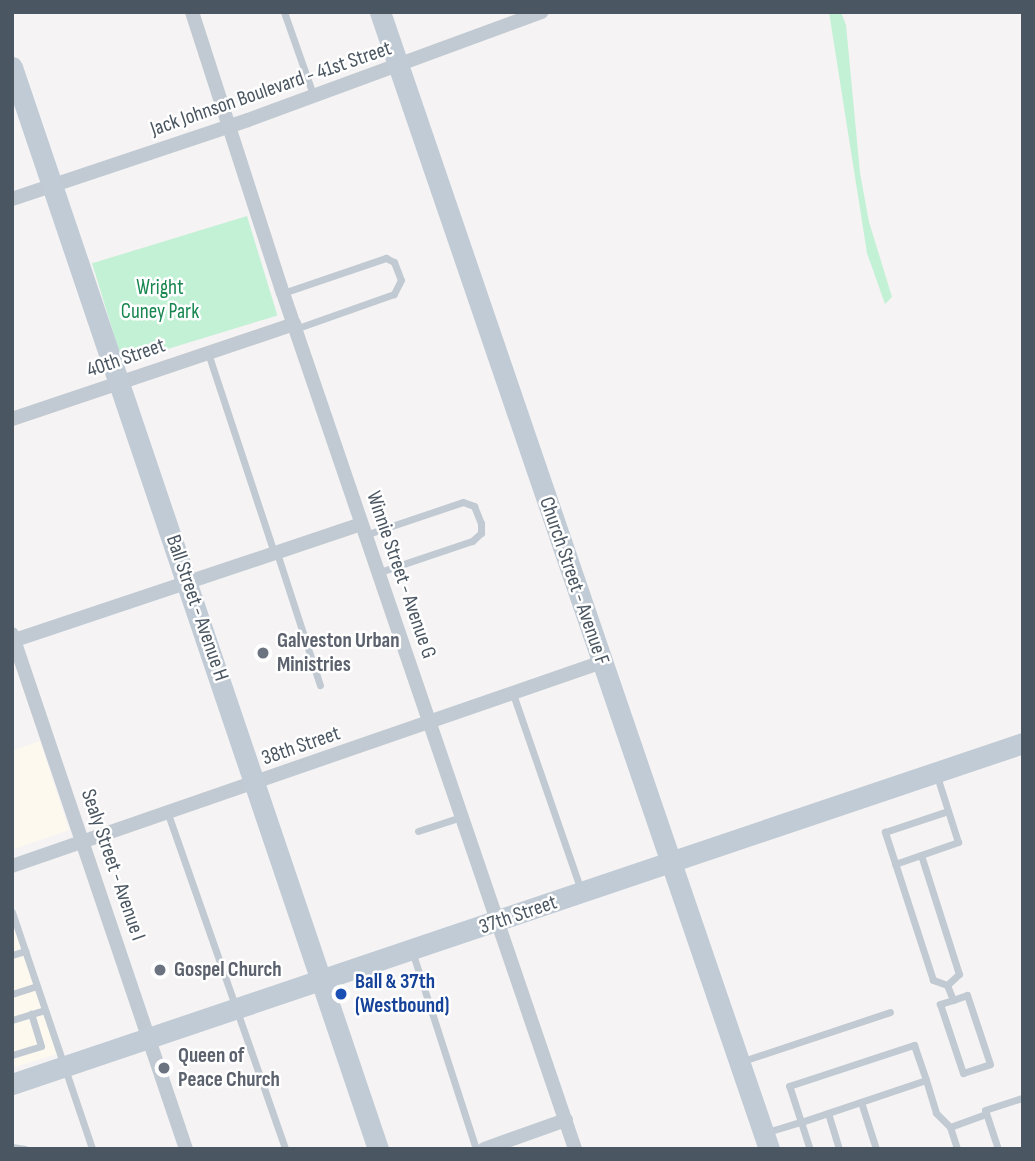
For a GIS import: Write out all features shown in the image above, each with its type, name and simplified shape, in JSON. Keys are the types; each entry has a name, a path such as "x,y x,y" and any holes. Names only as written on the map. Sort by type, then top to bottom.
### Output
{"street":[{"name":"Winnie Street - Avenue G","path":"192,12 377,573 575,1149"},
{"name":"Church Street - Avenue F","path":"380,12 766,1141"},
{"name":"Jack Johnson Boulevard - 41st Street","path":"12,199 230,127 399,67 542,12"},
{"name":"Ball Street - Avenue H","path":"12,67 379,1149"},
{"name":"40th Street","path":"12,419 207,353 295,327"},
{"path":"13,638 275,552 363,529"},
{"name":"Sealy Street - Avenue I","path":"13,638 186,1149"},
{"name":"38th Street","path":"12,866 256,784 603,662"},
{"name":"37th Street","path":"13,1081 64,1068 1023,743"},
{"path":"484,1149 566,1121"}],"lane":[{"path":"284,12 314,97"},
{"path":"283,293 386,258 394,262 401,280 394,295 295,327"},
{"path":"207,353 320,685"},
{"path":"363,529 463,502 474,506 481,523 481,533 472,541 377,573"},
{"path":"513,694 582,893"},
{"path":"895,864 958,842 935,772"},
{"path":"947,985 933,981 885,832 948,811"},
{"path":"168,814 285,1149"},
{"path":"418,831 461,817"},
{"path":"921,855 960,974 947,985"},
{"path":"12,912 92,1149"},
{"path":"411,950 476,1149"},
{"path":"12,955 25,951"},
{"path":"947,985 953,1000"},
{"path":"12,994 37,986"},
{"path":"967,995 990,1063 963,1073 940,1004 953,1000 967,995"},
{"path":"12,1020 45,1010"},
{"path":"740,1063 890,1012"},
{"path":"31,1014 41,1046"},
{"path":"12,1055 55,1041"},
{"path":"810,1149 789,1086 914,1045 936,1113 950,1127 957,1149"},
{"path":"766,1141 802,1122 926,1080"},
{"path":"998,1149 985,1110 1023,1098"},
{"path":"861,1102 876,1149"},
{"path":"828,1113 839,1149"},
{"path":"950,1127 986,1114"},
{"path":"12,1147 25,1149"}],"shaded area":[{"path":"40,741 69,830 12,850 12,751"},
{"path":"12,921 57,1054 12,1068"}],"green space":[{"path":"829,12 841,12 846,25 860,173 869,222 892,297 885,304 867,253"},
{"name":"Wright Cuney Park","path":"247,216 277,315 122,363 92,263"}],"place":[{"name":"Galveston Urban Ministries","path":"263,653"},
{"name":"Gospel Church","path":"160,970"},
{"name":"Ball & 37th (Westbound)","path":"341,994"},
{"name":"Queen of Peace Church","path":"164,1068"}]}
